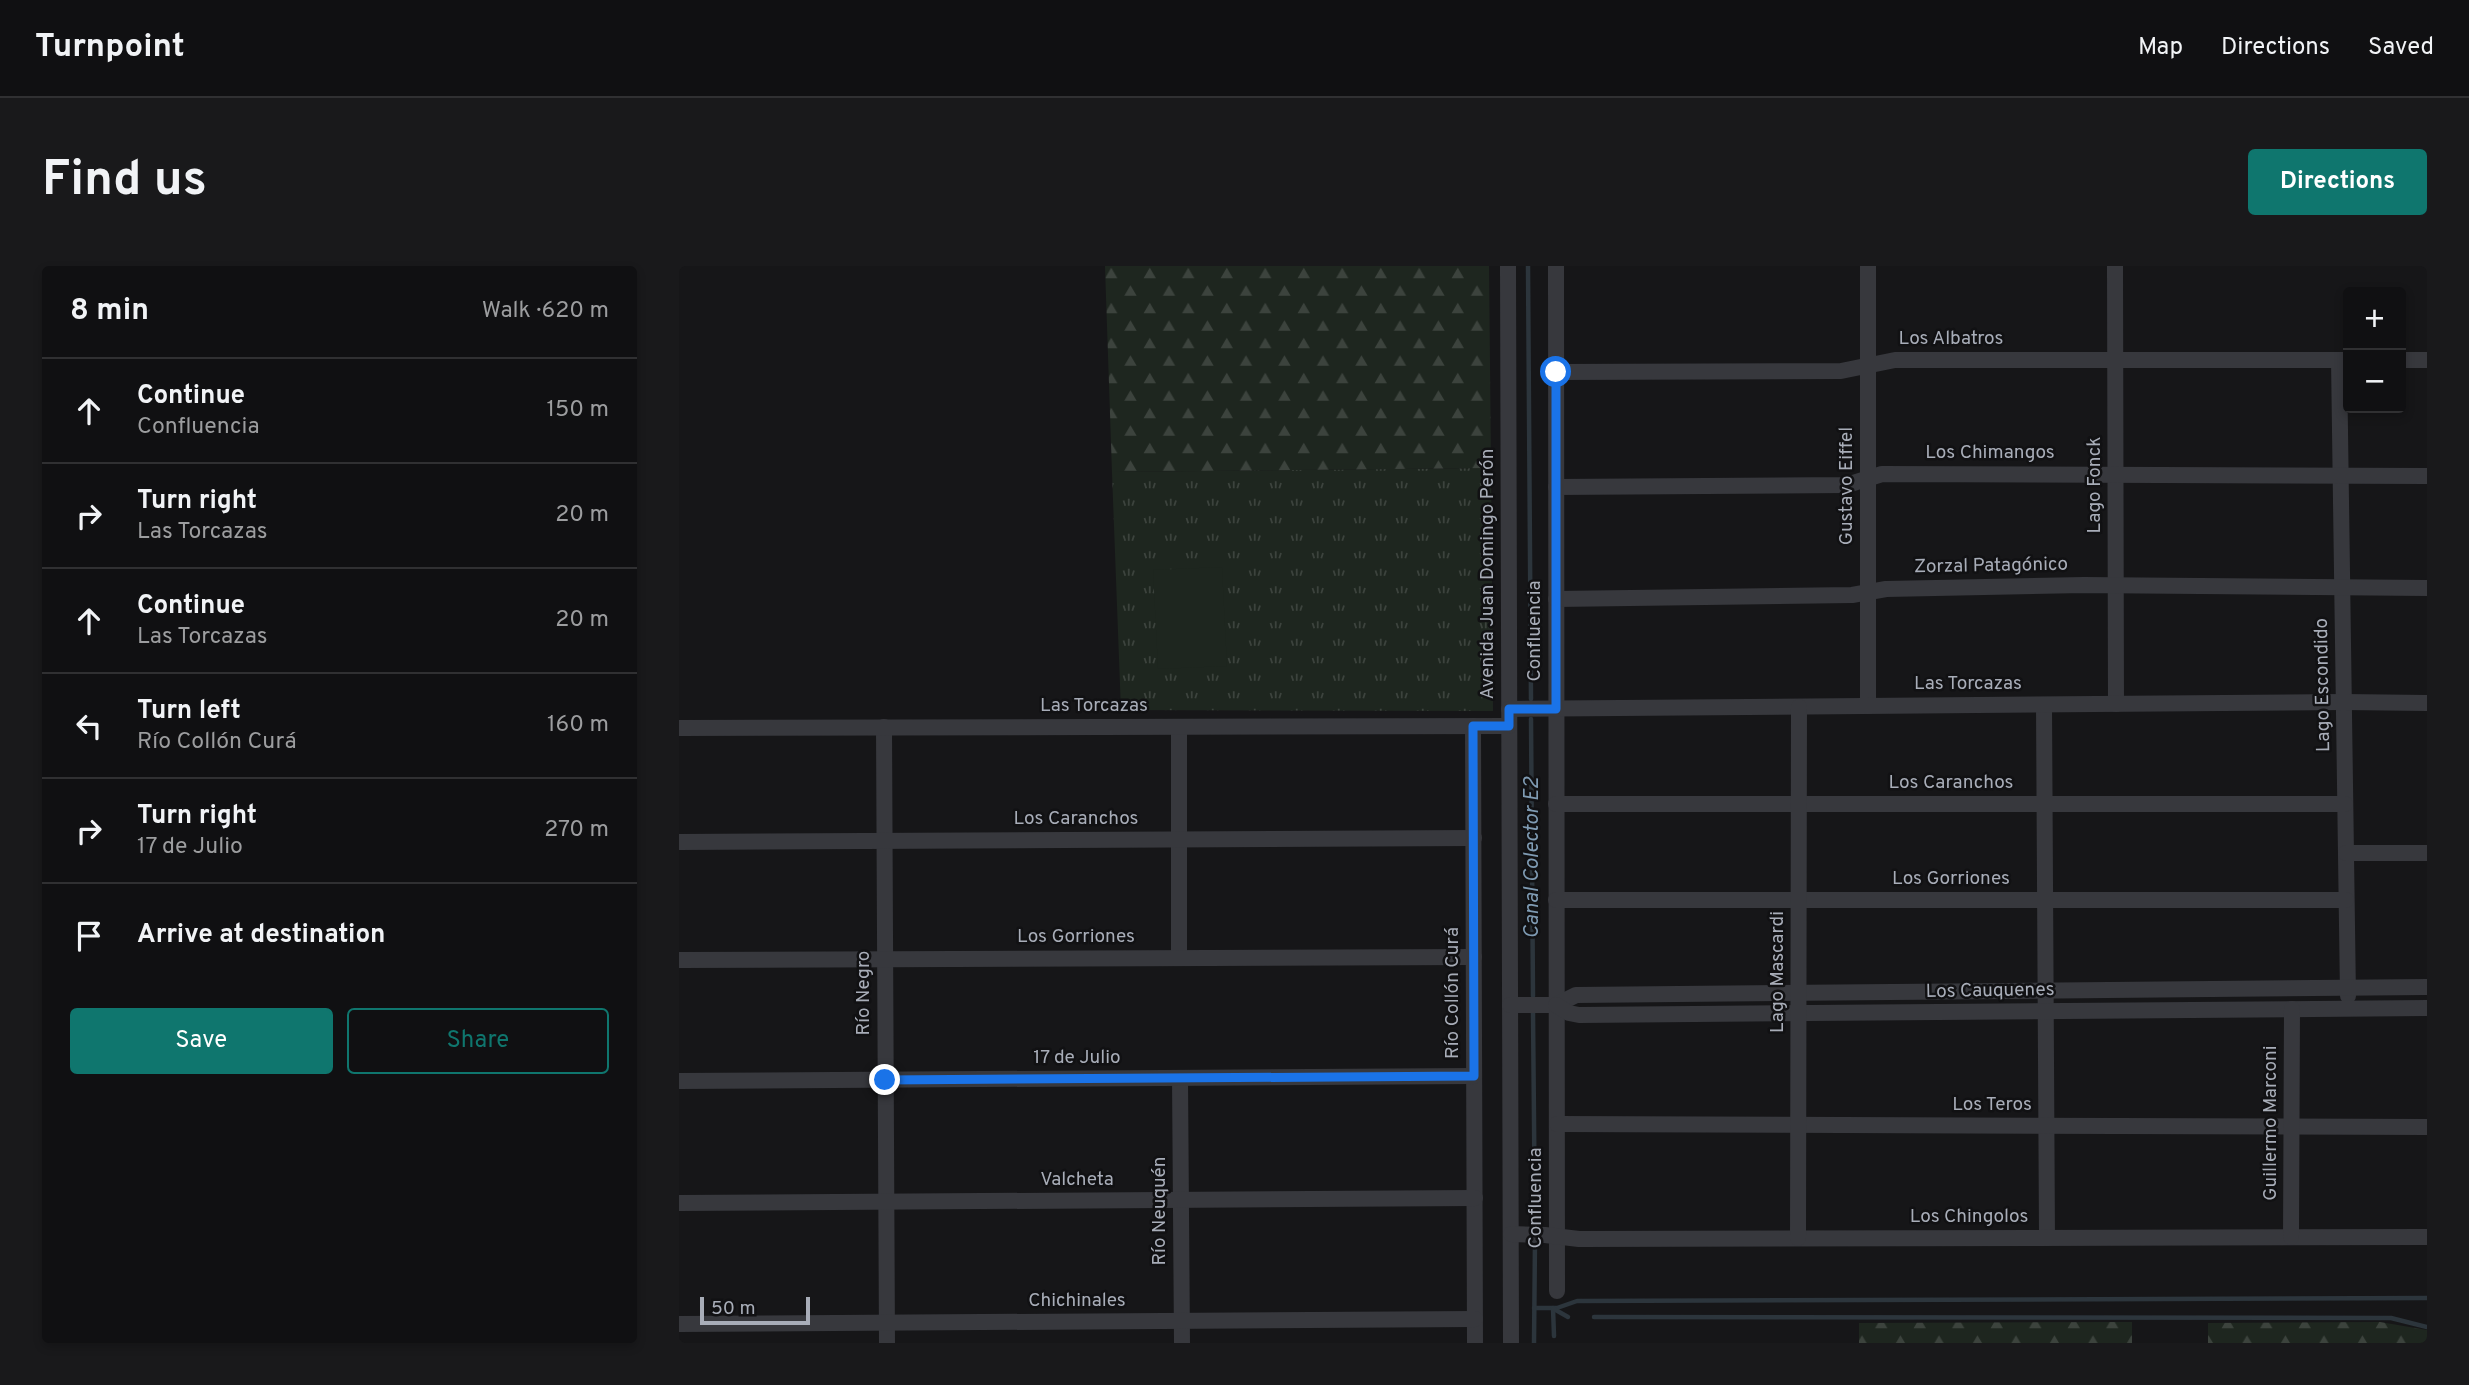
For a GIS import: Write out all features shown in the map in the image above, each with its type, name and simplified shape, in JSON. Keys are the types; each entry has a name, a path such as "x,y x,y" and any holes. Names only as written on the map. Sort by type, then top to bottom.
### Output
{"street":[{"name":"Avenida Juan Domingo Perón","path":"1508,266 1511,1343"},
{"name":"Confluencia","path":"1556,266 1557,1291"},
{"name":"Gustavo Eiffel","path":"1868,266 1868,706"},
{"name":"Lago Fonck","path":"2115,266 2116,704"},
{"name":"Los Albatros","path":"1556,372 1841,371 1895,360 2343,360"},
{"path":"2406,360 2427,360"},
{"name":"Lago Escondido","path":"2343,398 2341,475 2348,1009"},
{"name":"Los Chimangos","path":"1556,487 1847,485 1882,474 2427,476"},
{"name":"Zorzal Patagónico","path":"1556,599 1852,595 1886,589 2116,585 2427,588"},
{"name":"Las Torcazas","path":"1509,709 2427,703"},
{"path":"2044,705 2047,1238"},
{"name":"Lago Mascardi","path":"1798,1238 1799,706"},
{"name":"Río Collón Curá","path":"1473,726 1475,1343"},
{"name":"Las Torcazas","path":"679,728 1509,726"},
{"name":"Río Negro","path":"884,727 887,1343"},
{"path":"1179,727 1179,958"},
{"name":"Los Caranchos","path":"1556,804 2345,804"},
{"name":"Los Caranchos","path":"679,842 1474,838"},
{"path":"2346,853 2427,853"},
{"name":"Los Gorriones","path":"1556,900 2346,900"},
{"name":"Los Gorriones","path":"679,960 1474,957"},
{"name":"Los Cauquenes","path":"1510,1005 1556,1005 1576,995 2427,987"},
{"name":"Los Cauquenes","path":"1556,1005 1569,1013 1579,1015 2427,1008"},
{"name":"Guillermo Marconi","path":"2291,1237 2292,1009"},
{"name":"17 de Julio","path":"679,1081 1474,1076"},
{"name":"Río Neuquén","path":"1180,1078 1182,1343"},
{"name":"Los Teros","path":"1557,1124 2427,1127"},
{"name":"Valcheta","path":"679,1203 1475,1198"},
{"name":"Los Chingolos","path":"1511,1234 1579,1239 2427,1237"},
{"name":"Chichinales","path":"679,1324 1475,1319"}],"green space":[{"path":"1105,266 1489,266 1491,468 1112,472"},
{"path":"1491,468 1493,711 1121,710 1112,472"},
{"path":"1222,567 1227,666 1158,669 1153,570"},
{"path":"2132,1322 2132,1343 1859,1343 1859,1323"},
{"path":"2380,1322 2427,1330 2427,1343 2208,1343 2208,1323"}],"waterway":[{"path":"1528,266 1531,699"},
{"name":"Canal Colector E2","path":"1531,719 1533,996"},
{"name":"Canal Colector E2","path":"1533,1013 1535,1228"},
{"name":"Canal Colector E2","path":"1534,1343 1535,1241"},
{"path":"1534,1308 1557,1308 1577,1301 2427,1298"},
{"path":"1553,1308 1554,1336"},
{"path":"1554,1309 1568,1317"},
{"path":"1594,1317 2391,1318 2427,1327"}],"route":[{"path":"885,1080 1474,1076 1473,726 1509,726 1509,709 1556,709 1556,372"}]}
